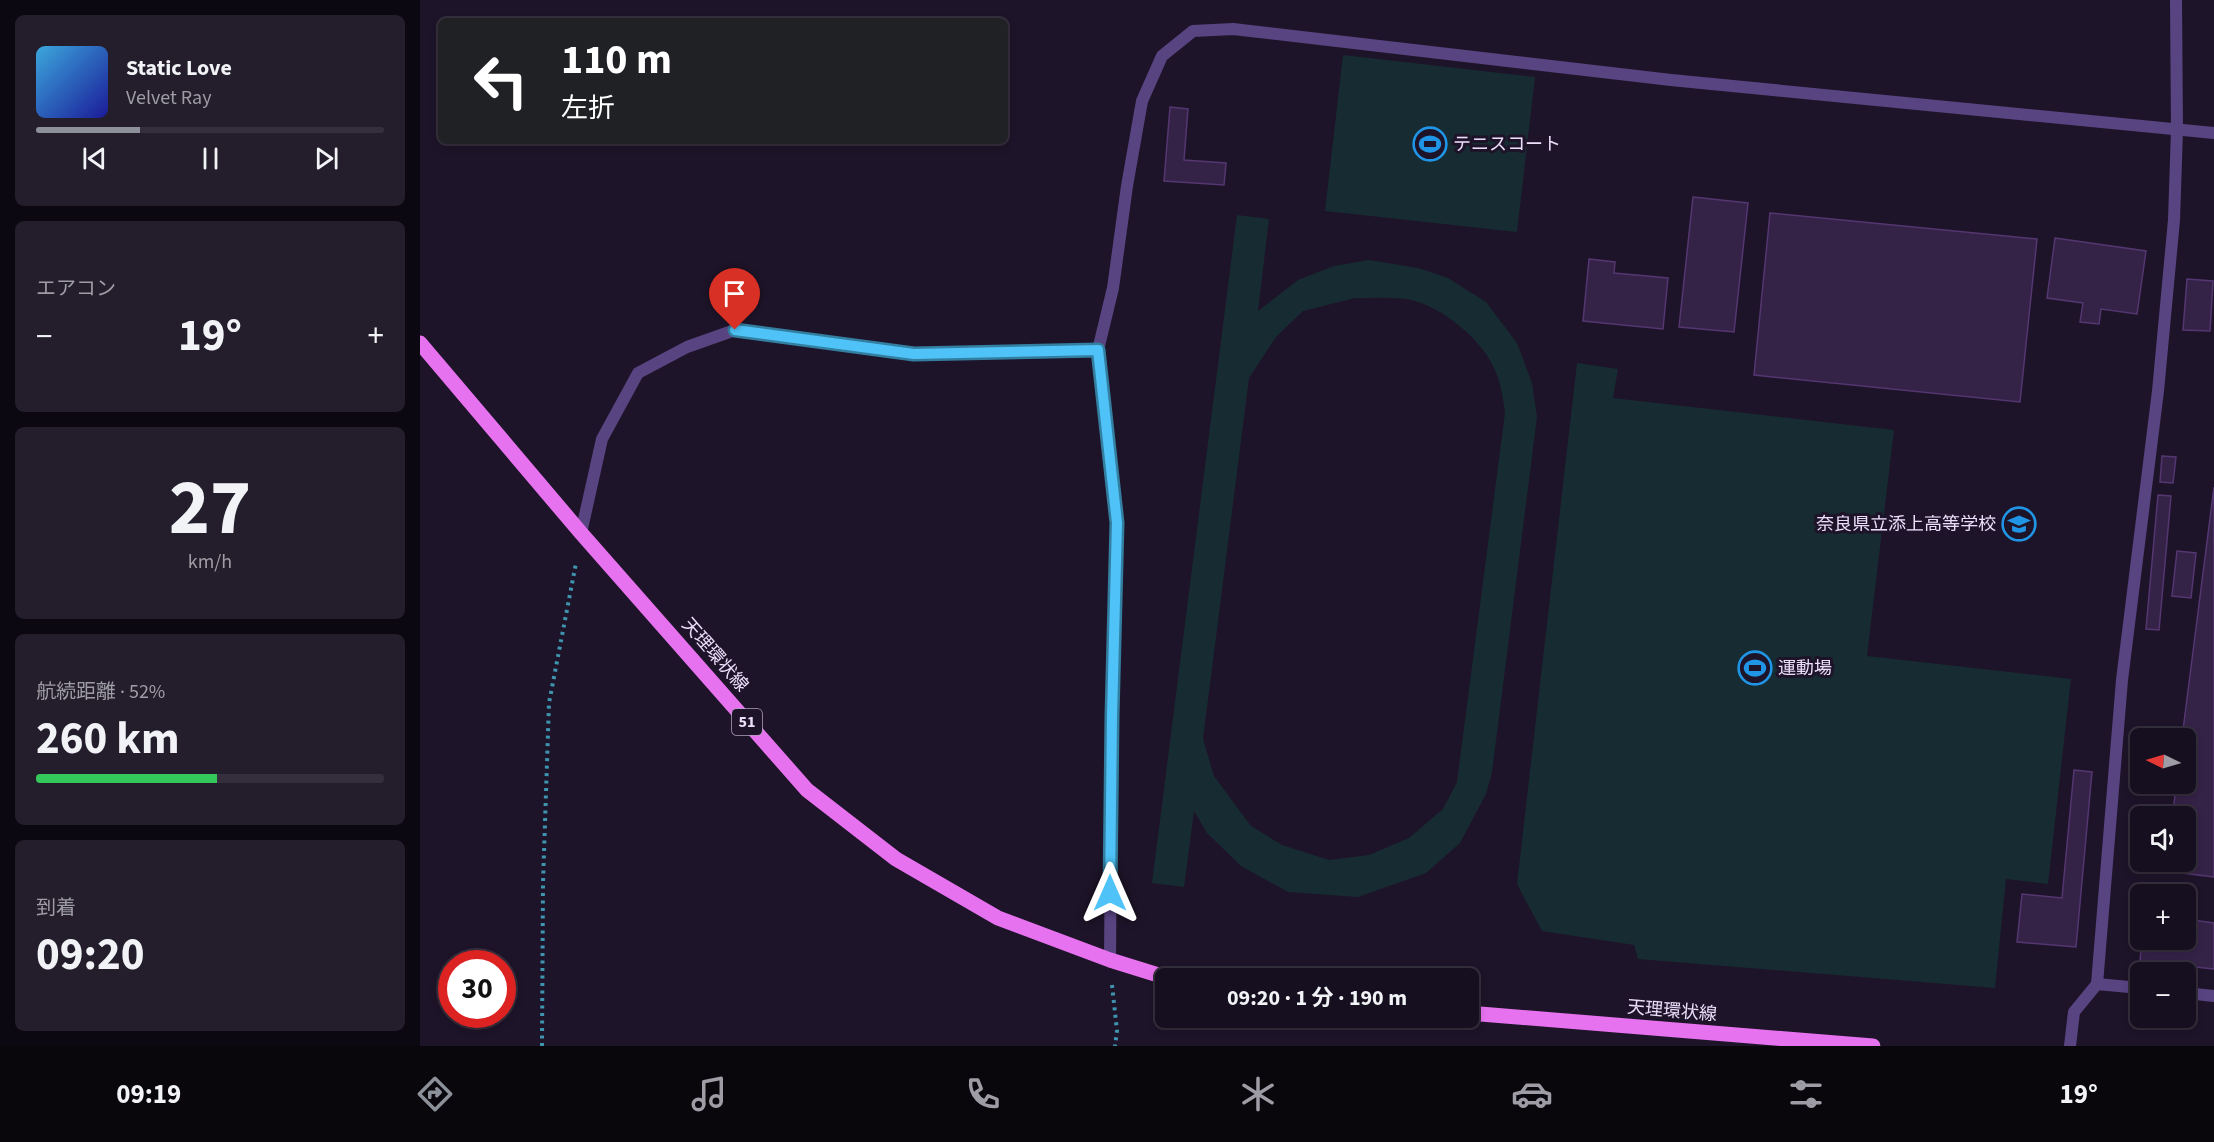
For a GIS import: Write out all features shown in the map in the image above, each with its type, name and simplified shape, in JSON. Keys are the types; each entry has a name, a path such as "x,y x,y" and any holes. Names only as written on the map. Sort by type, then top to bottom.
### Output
{"main road":[{"name":"天理環状線","path":"420,343 581,533 807,790 896,859 998,918 1110,960 1155,974"},
{"name":"天理環状線","path":"1479,1014 1873,1046"}],"street":[{"path":"2070,1046 2074,1012 2097,984 2122,680 2158,392 2174,220 2177,130 2176,0"},
{"path":"1110,960 1112,716 1117,523 1098,350 1113,288 1142,101 1162,56 1193,31 1233,29 1671,80 2214,133"},
{"path":"581,533 602,439 638,373 687,347 735,330 914,354 1098,350"},
{"path":"2097,984 2130,987"},
{"path":"2196,994 2214,996"}],"path":[{"path":"542,1046 543,883 549,703 581,533"},
{"path":"1110,960 1117,1031 1115,1046"}],"shaded area":[{"name":"テニスコート","path":"1343,55 1535,77 1517,232 1325,211"},
{"path":"1237,215 1269,219 1258,311 1298,280 1334,266 1369,260 1418,268 1448,278 1486,302 1517,343 1532,383 1537,417 1492,772 1486,794 1460,843 1426,873 1358,897 1288,892 1241,866 1207,833 1194,811 1184,887 1152,883","holes":["1355,298 1400,298 1418,302 1443,314 1467,332 1492,364 1501,388 1505,413 1457,782 1443,809 1409,838 1369,855 1329,860 1282,845 1251,826 1214,776 1203,739 1249,378 1276,337 1303,311"]},
{"name":"運動場","path":"1577,363 1618,369 1613,398 1894,430 1867,656 2071,679 2048,884 2006,879 1995,988 1638,959 1634,945 1542,931 1517,884"}],"building":[{"path":"1170,107 1188,109 1184,160 1226,163 1224,185 1164,181"},
{"path":"1693,197 1748,203 1734,332 1679,327"},
{"path":"1770,213 2037,239 2020,402 1754,375"},
{"path":"2055,238 2146,251 2137,314 2101,309 2099,324 2080,322 2083,303 2047,298"},
{"path":"1589,259 1615,262 1614,273 1668,278 1663,329 1583,321"},
{"path":"2187,279 2213,281 2210,331 2183,330"},
{"path":"2162,456 2176,457 2173,483 2160,482"},
{"path":"2214,487 2214,877 2174,872 2196,872 2196,806 2174,806 2175,794 2196,794 2196,728 2183,728"},
{"path":"2158,495 2171,496 2159,630 2146,629"},
{"path":"2177,551 2196,553 2191,598 2172,596"},
{"path":"2074,770 2092,772 2076,947 2017,942 2022,894 2062,898"},
{"path":"2196,920 2214,923 2214,969 2196,967 2196,962 2140,961 2141,950 2196,950"}],"place":[{"name":"テニスコート","path":"1430,144"},
{"name":"奈良県立添上高等学校","path":"2019,524"},
{"name":"運動場","path":"1755,668"}],"route":[{"path":"735,330 914,354 1098,350 1117,523 1110,893"}]}
